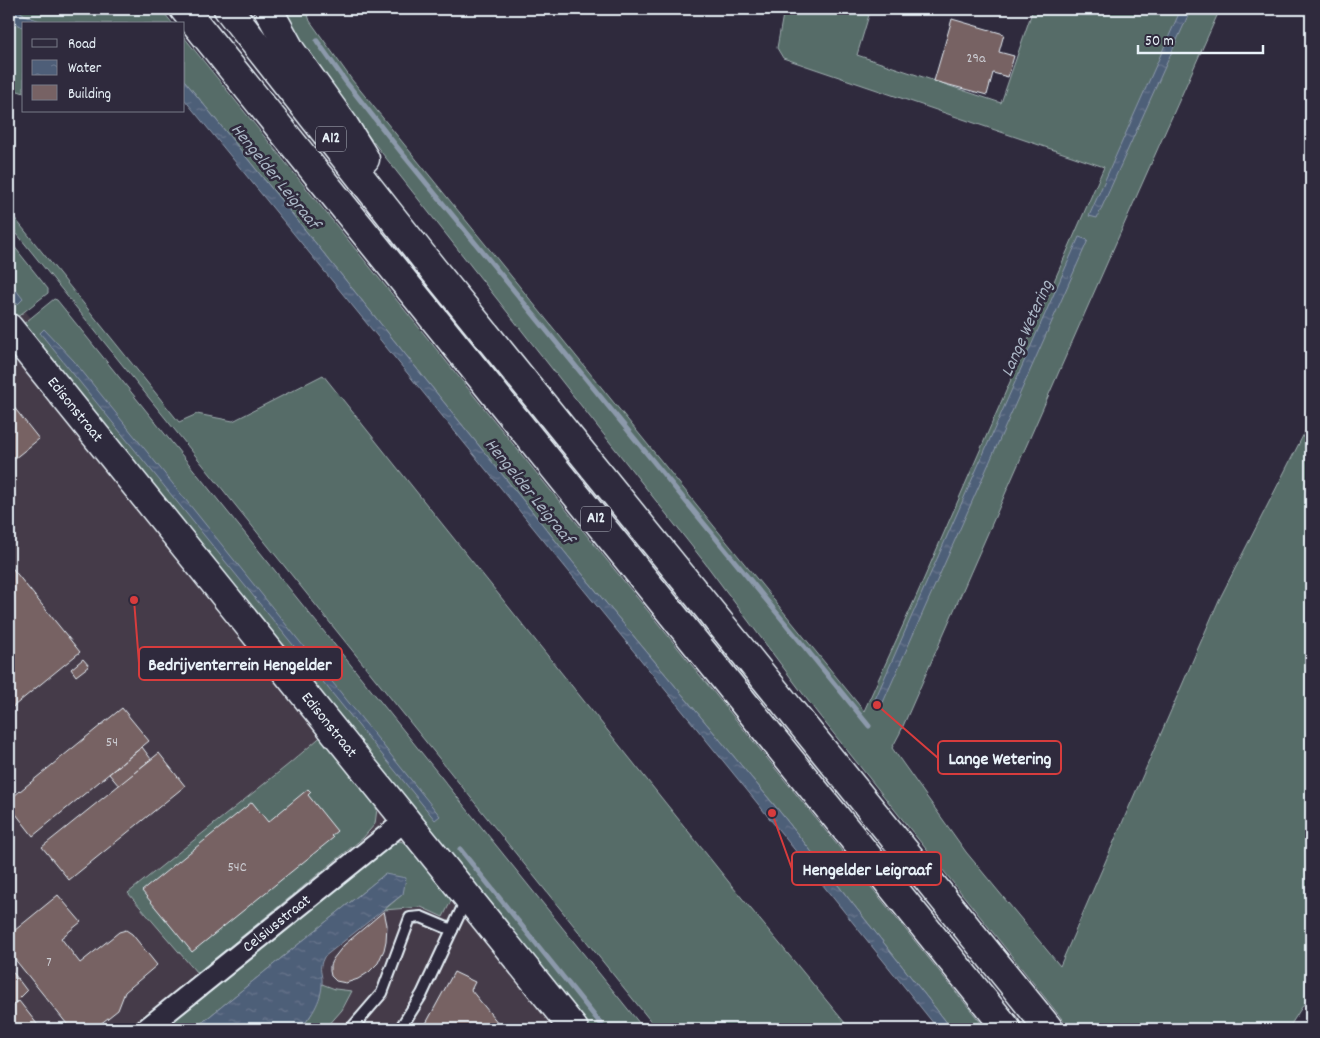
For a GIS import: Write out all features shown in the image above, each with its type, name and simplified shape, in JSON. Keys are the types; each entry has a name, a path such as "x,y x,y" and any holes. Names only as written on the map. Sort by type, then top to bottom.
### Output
{"main road":[{"name":"A12","path":"184,9 1007,1029"},
{"name":"A12","path":"228,9 433,269 1049,1029"},
{"name":"A12","path":"268,9 291,51 344,125 433,269"},
{"name":"Edisonstraat","path":"9,329 574,1029"}],"street":[{"name":"Celsiusstraat","path":"146,1029 406,820"}],"lane":[{"path":"400,1029 422,994 468,896"},
{"path":"352,1029 382,993 410,918 422,917 452,930"}],"shaded area":[{"path":"9,290 41,331 605,1029 9,1029"}],"green space":[{"path":"17,9 161,9 171,22 47,22 25,15"},
{"path":"282,9 306,9 310,21 352,80 864,711 1104,167 783,58 777,48 784,9 848,9 869,15 857,55 1001,103 1033,9 1220,9 892,748 966,852 1060,966 1219,600 1311,420 1311,993 1288,1029 1070,1029 818,714 705,563 341,101 309,57"},
{"path":"9,19 22,27 22,92 9,88"},
{"path":"185,38 986,1029 952,1029 780,812 601,597 185,81"},
{"path":"9,211 179,422 197,414 233,421 323,375 732,886 850,1029 657,1029 9,224"},
{"path":"9,240 48,289 48,293 16,318 12,318 9,313"},
{"path":"54,299 57,300 644,1029 587,1029 22,325"},
{"path":"325,733 376,796 375,824 363,838 197,973 128,893"},
{"path":"400,841 410,845 453,897 443,917 421,907 384,910 403,894 385,874 194,1029 160,1029 385,846"},
{"path":"322,984 335,989 352,991 342,1010 327,1027 324,1029 298,1029 311,1015"}],"water":[{"path":"9,9 17,9 24,15 46,22 22,22 22,27 9,19"},
{"path":"1181,9 1191,9 1097,218 1089,216"},
{"path":"185,81 601,597 780,812 952,1029 938,1029 746,789 185,100"},
{"path":"1079,237 1088,240 881,707 873,704"},
{"path":"9,281 23,299 18,304 12,303 9,299"},
{"path":"44,329 74,361 440,816 435,820 40,333"},
{"path":"385,874 406,878 403,894 324,957 321,965 322,984 318,1003 311,1015 298,1029 194,1029"}],"building":[{"path":"952,19 1004,34 999,52 1014,56 1008,77 993,73 987,95 934,81"},
{"path":"9,401 39,439 9,463"},
{"path":"9,564 80,652 9,710"},
{"path":"83,659 89,666 76,676 71,669"},
{"path":"122,708 149,741 33,836 9,805 9,800"},
{"path":"142,747 151,759 119,786 109,774"},
{"path":"159,753 185,786 69,880 42,847"},
{"path":"308,789 311,792 308,795 337,831 331,836 333,838 192,952 142,891 252,802 268,822"},
{"path":"58,895 81,922 61,938 80,963 119,932 126,930 132,934 157,965 125,992 118,1010 94,1029 71,1029 9,952 9,935"},
{"path":"384,911 387,925 386,941 378,963 358,979 346,983 336,981 331,976 330,971 333,959 344,945"},
{"path":"9,967 27,991 9,1009"},
{"path":"454,972 475,982 471,990 503,1029 423,1029"},
{"path":"19,1001 41,1029 9,1029 9,1009"}],"waterway":[{"path":"317,41 346,82 401,152 869,726"},
{"path":"460,849 605,1029"}],"place":[{"name":"Bedrijventerrein Hengelder","path":"134,600"},
{"name":"Lange Wetering","path":"877,705"},
{"name":"Hengelder Leigraaf","path":"772,813"}]}
